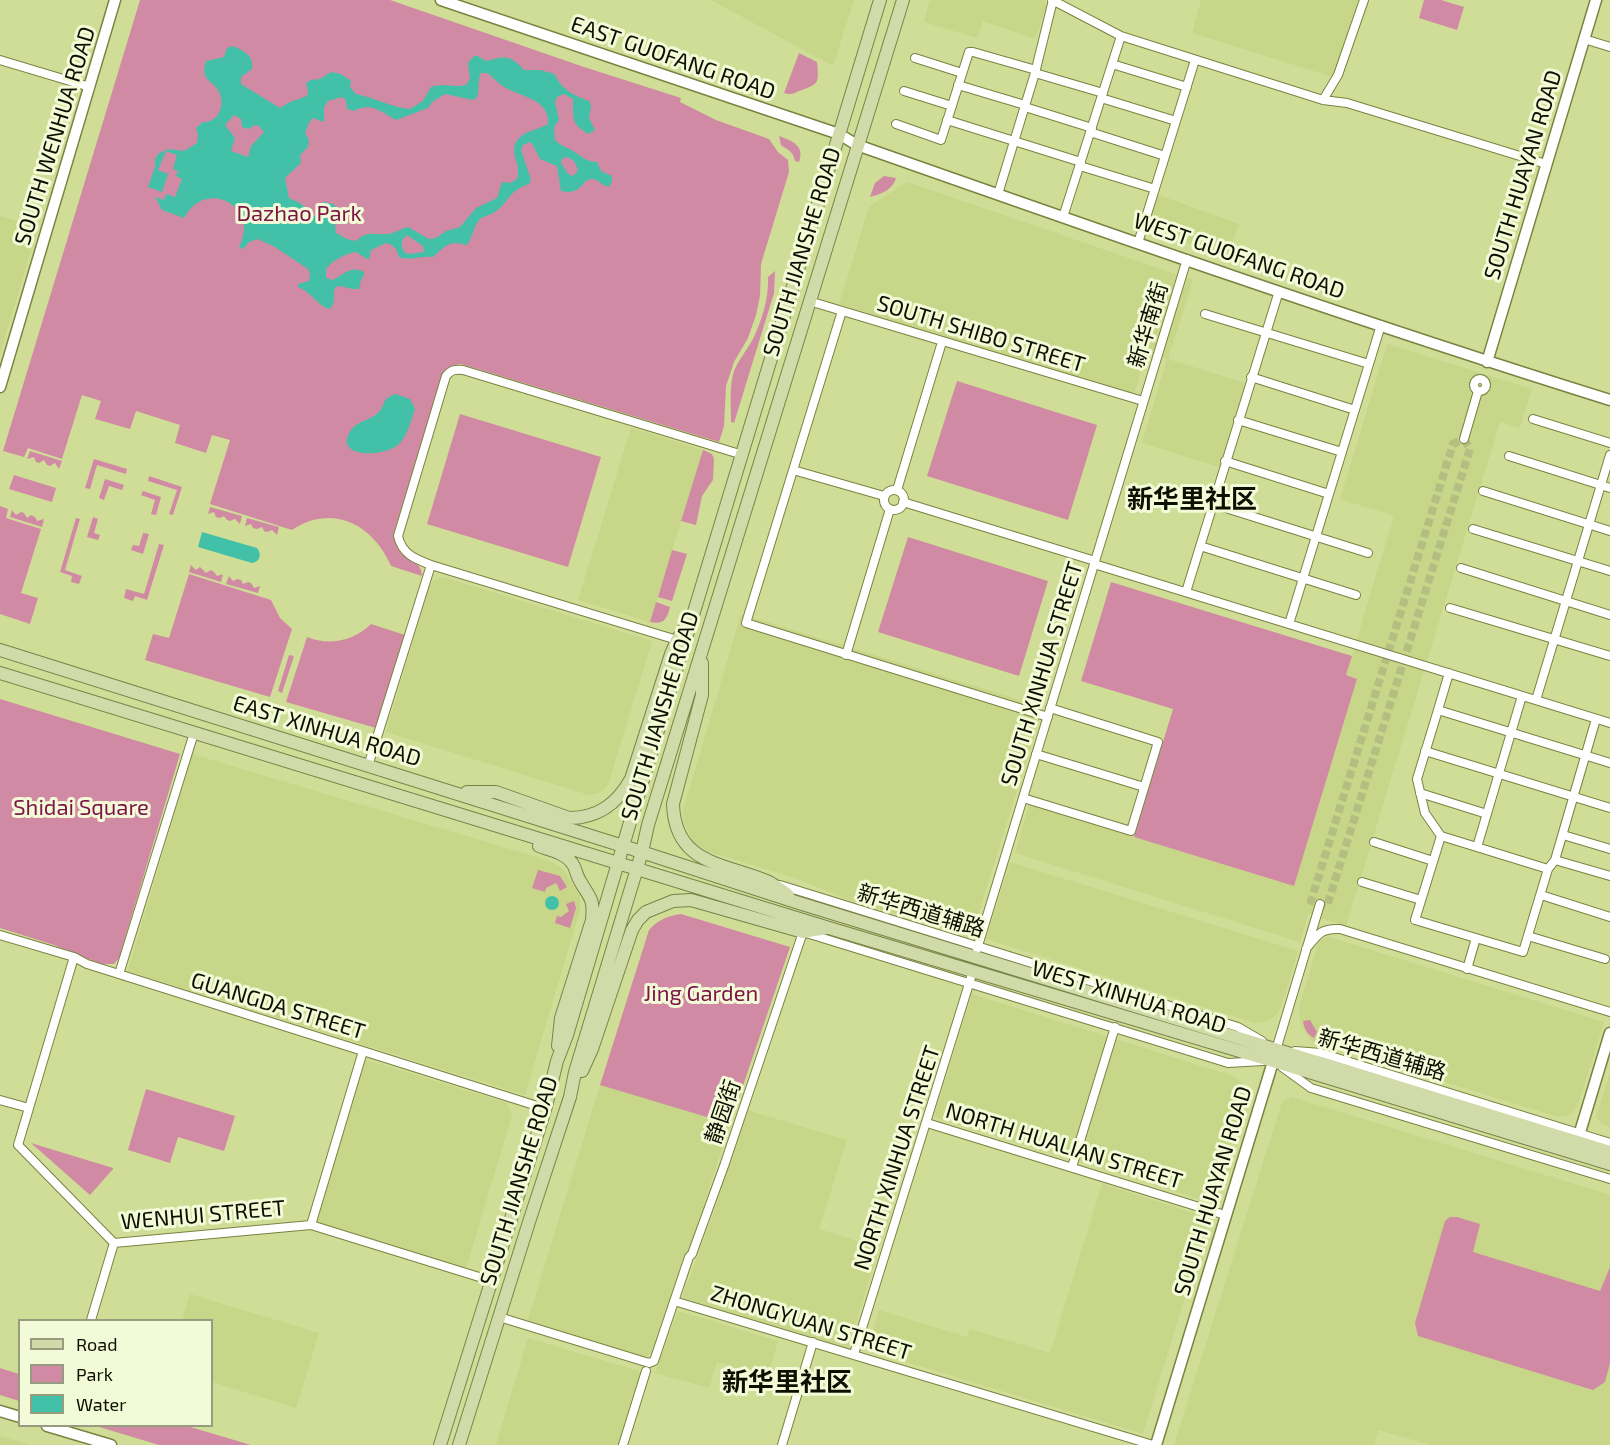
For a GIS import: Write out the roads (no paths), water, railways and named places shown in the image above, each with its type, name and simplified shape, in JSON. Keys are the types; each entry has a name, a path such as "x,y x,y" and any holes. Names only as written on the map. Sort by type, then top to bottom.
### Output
{"main road":[{"name":"SOUTH JIANSHE ROAD","path":"440,1445 545,1110 557,1061 567,1035 880,0"},
{"name":"SOUTH JIANSHE ROAD","path":"459,1445 570,1097 575,1072 642,852 648,825 903,0"},
{"path":"452,792 496,792 568,818 593,814 612,805 623,793 631,779 677,640 693,617"},
{"path":"702,649 702,695 673,804 673,816 681,836 700,857 713,864 770,882 800,903"},
{"name":"EAST XINHUA ROAD","path":"0,650 642,852"},
{"name":"EAST XINHUA ROAD","path":"0,673 637,868"},
{"path":"475,819 497,833 565,857 573,864 580,882 590,896 593,906 592,920 561,1018 557,1061"},
{"name":"WEST XINHUA ROAD","path":"642,852 800,903 976,952 1274,1055 1610,1164"},
{"name":"WEST XINHUA ROAD","path":"637,868 974,971 1579,1137 1610,1152"},
{"path":"570,1097 592,1049 632,930 645,912 673,901 691,900 803,932 829,928"}],"street":[{"name":"SOUTH WENHUA ROAD","path":"1,383 116,0"},
{"name":"EAST GUOFANG ROAD","path":"441,0 839,134 857,146"},
{"path":"998,194 1036,72 1052,0 1120,36 1323,100 1347,103 1546,164"},
{"path":"1323,100 1338,75 1364,0"},
{"name":"SOUTH HUAYAN ROAD","path":"1484,371 1596,0"},
{"path":"1063,217 1120,36"},
{"path":"1584,39 1610,47"},
{"path":"896,124 941,140 969,52 1036,72 1176,121"},
{"path":"915,58 962,73"},
{"path":"0,60 90,87"},
{"path":"1138,243 1195,60"},
{"path":"1112,64 1186,87"},
{"path":"958,85 1025,106 1165,156"},
{"path":"904,91 952,106"},
{"path":"948,120 1155,189"},
{"name":"WEST GUOFANG ROAD","path":"857,146 1381,326 1484,371 1610,400"},
{"name":"新华南街","path":"1143,401 1187,259"},
{"path":"1186,592 1279,291"},
{"name":"SOUTH SHIBO STREET","path":"809,301 1143,401"},
{"path":"842,311 746,623 846,655 1158,742 1131,831 1023,798"},
{"path":"1205,314 1369,364"},
{"path":"1289,624 1381,326"},
{"path":"897,490 942,342"},
{"path":"677,640 431,565 405,552 398,536 446,376 456,369 743,455"},
{"path":"1464,439 1478,391 1473,383 1484,371"},
{"path":"1251,377 1355,410"},
{"name":"SOUTH XINHUA STREET","path":"976,952 1143,401"},
{"path":"1533,419 1610,443"},
{"path":"1238,420 1342,452"},
{"path":"1536,700 1590,524 1606,486 1610,455"},
{"path":"1509,456 1606,486"},
{"path":"1226,461 1329,494"},
{"path":"793,470 884,496"},
{"path":"884,496 890,490 897,490 903,502"},
{"path":"1483,491 1610,531"},
{"path":"884,496 885,506 890,509 898,508 903,502"},
{"path":"903,502 1610,723"},
{"path":"1213,504 1368,553"},
{"path":"846,655 890,509"},
{"path":"1473,529 1610,571"},
{"path":"1200,546 1356,595"},
{"path":"368,766 431,565"},
{"path":"1461,568 1610,615"},
{"path":"1450,608 1610,656"},
{"path":"1449,673 1417,779 1425,813 1441,836 1548,869"},
{"path":"1477,847 1522,696"},
{"path":"1438,710 1610,764"},
{"path":"1441,836 1415,920 1523,952 1548,869 1555,860 1563,835 1596,718"},
{"path":"119,974 194,733"},
{"path":"1425,752 1610,808"},
{"path":"1036,754 1144,787"},
{"path":"1420,793 1486,814"},
{"path":"1563,835 1610,849"},
{"path":"1374,842 1433,861"},
{"path":"1555,860 1610,876"},
{"name":"新华西道辅路","path":"770,882 976,952"},
{"path":"1362,882 1421,900"},
{"path":"1541,896 1610,916"},
{"name":"SOUTH HUAYAN ROAD","path":"1154,1445 1320,904"},
{"path":"1306,949 1319,932 1340,929 1610,1012"},
{"path":"803,932 1228,1063 1274,1055 1311,1088 1610,1179"},
{"name":"静园街","path":"674,1301 724,1166 803,932"},
{"name":"GUANGDA STREET","path":"0,935 545,1110"},
{"path":"1528,936 1605,959"},
{"path":"1467,969 1476,938"},
{"path":"0,1100 29,1108 74,957"},
{"name":"NORTH XINHUA STREET","path":"854,1354 974,971"},
{"path":"1072,1167 1115,1027"},
{"path":"1610,1033 1579,1137 1610,1143"},
{"path":"311,1225 363,1051"},
{"name":"WENHUI STREET","path":"29,1108 18,1145 114,1243 311,1225 492,1281"},
{"name":"NORTH HUALIAN STREET","path":"927,1123 1225,1215"},
{"path":"91,1319 114,1243"},
{"path":"499,1317 649,1363 654,1361 674,1301"},
{"name":"ZHONGYUAN STREET","path":"674,1301 1154,1445"},
{"path":"782,1445 813,1342"},
{"path":"623,1445 646,1371"},
{"path":"0,1411 18,1416"},
{"path":"59,1427 111,1445"}],"water":[{"path":"233,46 250,57 252,69 241,77 241,84 280,108 307,96 306,83 320,79 331,72 341,74 351,81 350,87 356,94 410,109 423,101 431,87 466,85 470,79 468,63 474,56 486,61 507,58 515,61 524,70 540,70 555,74 564,88 589,101 591,106 589,118 595,130 589,134 576,124 573,116 573,99 564,94 557,97 555,102 559,120 554,127 555,140 587,160 597,162 601,171 612,176 612,181 609,187 592,179 574,191 561,191 557,166 540,159 530,142 523,145 521,150 531,180 529,184 512,194 498,210 480,219 467,245 451,244 433,257 408,259 399,257 395,248 386,243 371,250 369,259 356,252 344,256 326,269 326,278 333,280 356,269 364,272 364,275 359,289 337,286 330,309 298,287 298,284 309,281 308,269 275,247 258,239 249,242 243,249 239,247 244,232 243,219 237,209 228,202 216,198 205,199 193,206 184,218 162,210 155,197 164,200 166,194 175,197 182,179 176,176 178,171 173,169 177,155 166,151 158,170 168,174 162,192 148,187 155,167 155,159 159,153 169,149 184,151 197,143 196,128 219,114 220,94 206,77 204,68 206,61 224,57 227,48","holes":["481,73 487,73 501,85 538,103 544,108 548,124 518,139 514,150 518,167 517,179 510,183 502,182 497,198 476,208 460,227 429,239 408,227 389,234 368,234 356,241 336,233 335,225 341,216 341,211 333,204 324,202 320,204 321,211 315,216 308,214 303,206 289,198 285,178 301,163 300,155 308,147 309,140 305,133 309,123 313,118 324,122 324,107 328,101 342,97 346,100 347,109 354,111 360,108 371,108 396,120 428,108 432,102 445,94 473,100 478,94","234,115 241,119 242,127 249,129 255,125 264,132 251,146 248,157 231,151 235,138 225,125","566,157 574,162 578,171 573,176 568,174 561,163","407,235 423,246 424,252 409,254 404,252 402,240"]},
{"path":"396,394 410,399 415,409 403,439 393,448 384,451 363,453 354,451 348,446 347,440 351,430 375,415 381,410 386,400"},
{"path":"202,532 257,548 259,557 252,563 198,547"},
{"path":"552,896 557,898 559,903 557,908 552,910 547,908 545,903 547,898"}],"tunnel":[{"path":"1464,439 1470,449 1327,906 1311,901 1453,444 1464,439"}],"district":[{"name":"新华里社区","path":"1192,499"},
{"name":"新华里社区","path":"787,1382"}],"park label":[{"name":"Dazhao Park","path":"299,214"},
{"name":"Shidai Square","path":"81,808"},
{"name":"Jing Garden","path":"701,994"}]}
